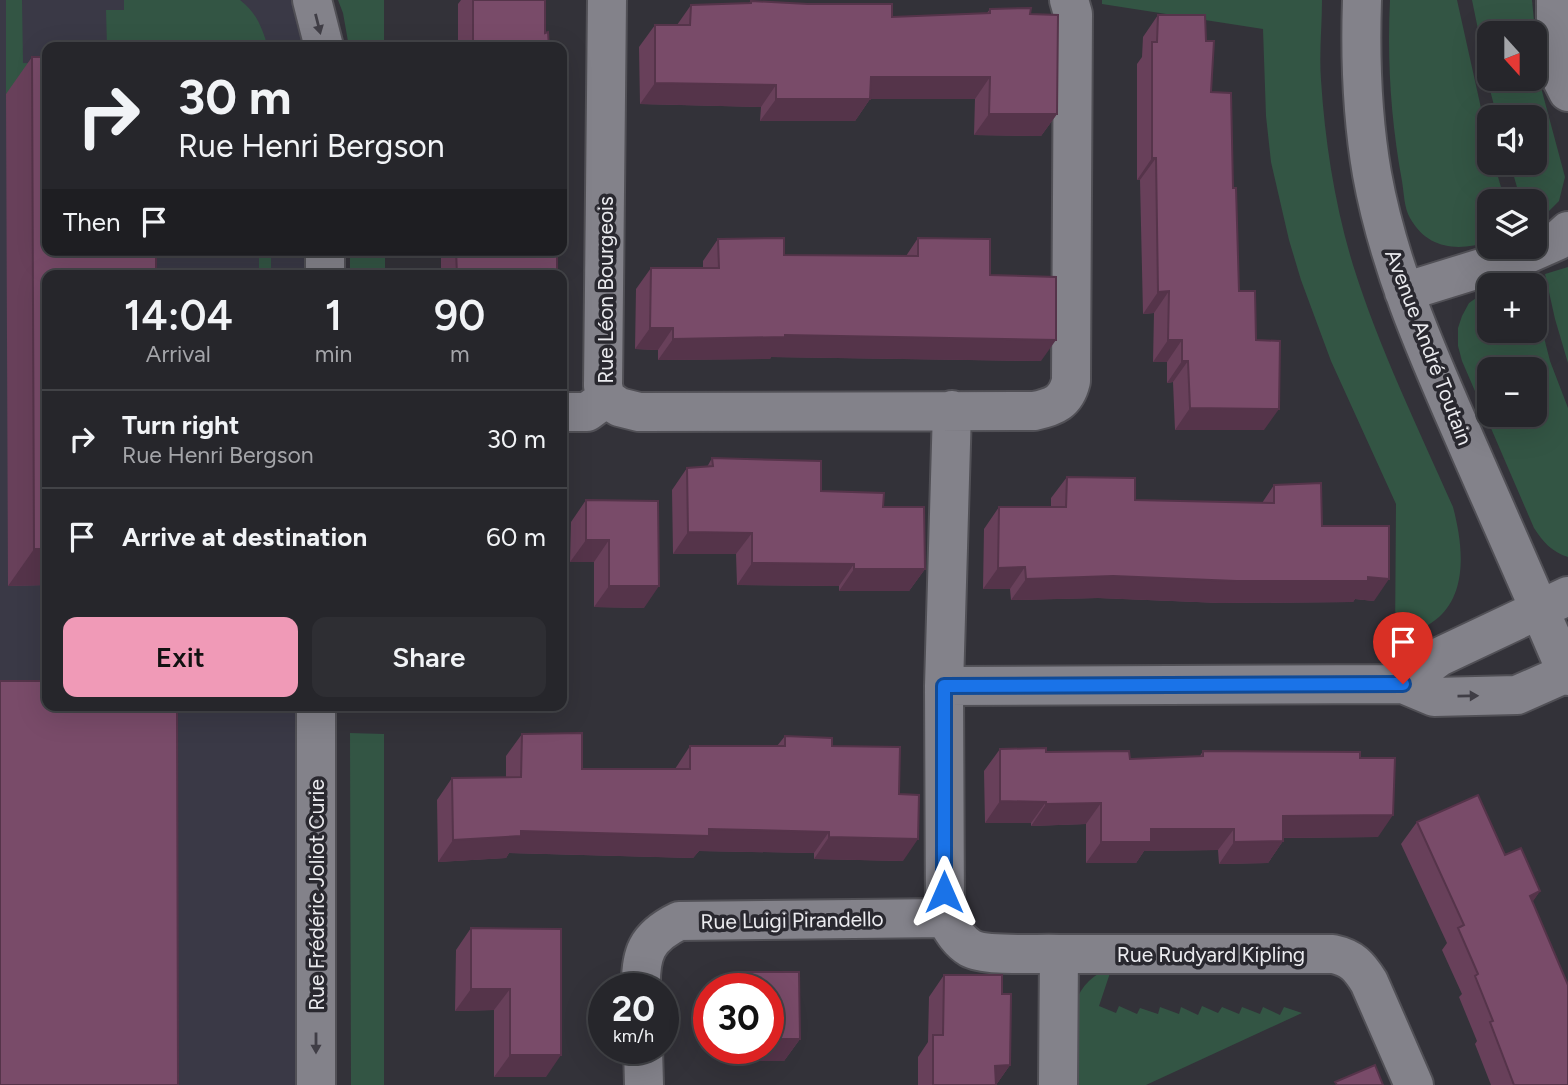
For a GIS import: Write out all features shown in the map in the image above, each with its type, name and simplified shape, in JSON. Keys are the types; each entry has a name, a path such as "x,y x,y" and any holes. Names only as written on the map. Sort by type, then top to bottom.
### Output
{"street":[{"path":"312,0 323,42"},
{"name":"Rue Léon Bourgeois","path":"607,0 603,386 606,398 619,407 639,412 1034,411 1059,404 1068,395 1071,381 1073,14 1069,0"},
{"name":"Avenue André Toutain","path":"1362,0 1360,59 1364,120 1382,221 1404,292 1441,385 1554,603 1567,674"},
{"path":"1556,0 1556,68 1568,92"},
{"path":"1404,292 1530,253 1557,241 1568,231"},
{"path":"567,412 587,412 606,398"},
{"path":"952,410 944,686 945,918 955,934 970,948 989,952 1059,954 1058,1085"},
{"path":"1403,684 1439,657 1554,603"},
{"path":"944,686 1403,684 1434,697 1517,695 1567,674"},
{"name":"Rue Frédéric Joliot Curie","path":"316,711 316,1085"},
{"name":"Rue Luigi Pirandello","path":"640,973 640,964 648,946 660,930 679,921 945,918"},
{"name":"Rue Rudyard Kipling","path":"1059,954 1334,954 1348,957 1360,967 1369,982 1414,1085"},
{"path":"643,1064 644,1085"}],"shaded area":[{"path":"0,0 312,0 323,42 42,42 42,256 325,256 325,270 42,270 42,711 316,711 316,1085 0,1085"}],"green space":[{"path":"6,0 22,0 23,63 42,64 42,68 6,94"},
{"path":"124,0 240,0 255,16 266,42 107,42 106,10 124,10"},
{"path":"338,0 384,0 384,42 348,42"},
{"path":"1102,0 1322,0 1320,70 1325,127 1336,197 1347,243 1363,296 1387,357 1453,507 1459,535 1461,565 1455,593 1449,606 1439,617 1424,627 1395,639 1396,504 1331,361 1289,240 1271,162 1266,116 1263,29 1102,4"},
{"path":"1390,0 1457,0 1480,105 1477,105 1477,175 1497,175 1502,189 1477,189 1477,245 1455,247 1435,242 1417,229 1408,214 1395,136 1389,46"},
{"path":"1472,0 1532,0 1534,21 1477,21 1477,24"},
{"path":"1490,91 1542,91 1546,105 1494,105"},
{"path":"1547,110 1565,177 1559,201 1547,213 1547,189 1518,189 1513,175 1547,175"},
{"path":"259,256 271,256 271,270 259,270"},
{"path":"350,256 385,256 385,270 350,270"},
{"path":"1568,267 1568,363 1555,319 1547,273"},
{"path":"1477,297 1477,343 1545,343 1568,408 1568,557 1548,546 1534,528 1490,427 1547,427 1547,357 1477,357 1477,396 1458,346 1458,328 1469,303"},
{"path":"389,711 484,711 483,712"},
{"path":"350,733 384,734 384,1085 351,1085"},
{"path":"1112,967 1099,1006 1116,1013 1119,1006 1137,1014 1140,1008 1158,1014 1160,1007 1179,1014 1181,1007 1198,1015 1202,1006 1218,1013 1222,1007 1239,1014 1242,1007 1260,1014 1263,1007 1280,1015 1284,1007 1302,1013 1146,1085 1075,1085 1075,1004 1089,981"}],"building":[{"path":"473,0 545,0 545,33 548,32 549,42 473,42"},
{"path":"751,1 892,4 892,17 990,13 990,9 1031,8 1030,14 1058,15 1057,114 989,114 990,77 871,77 870,99 776,99 776,85 655,83 655,25 690,25 691,5"},
{"path":"1158,15 1205,15 1206,41 1214,41 1211,92 1231,93 1239,291 1255,291 1256,340 1280,341 1279,409 1190,408 1188,361 1182,361 1182,340 1168,340 1169,291 1158,292 1156,158 1152,158 1152,42 1157,42"},
{"path":"32,57 42,57 42,256 156,256 156,270 42,270 42,549 34,549"},
{"path":"784,238 784,255 918,256 918,238 990,239 990,275 1056,277 1056,340 785,335 673,339 673,328 650,328 651,268 719,268 718,239"},
{"path":"456,256 557,256 557,270 457,270"},
{"path":"712,458 821,461 821,491 884,493 883,507 924,507 925,569 854,569 854,564 752,563 752,533 688,532 687,468 713,466"},
{"path":"1067,477 1135,478 1135,500 1274,503 1274,485 1321,483 1322,526 1389,526 1389,579 1368,577 1368,581 1236,581 1113,576 1026,579 1025,567 998,568 999,507 1066,507"},
{"path":"586,500 658,501 659,586 609,586 609,540 586,540"},
{"path":"0,681 42,681 42,711 177,711 178,1085 0,1085"},
{"path":"582,733 582,769 690,769 690,746 785,746 785,736 832,738 832,746 900,747 899,794 919,795 918,839 829,837 829,832 709,829 709,836 521,831 521,836 453,840 452,778 521,777 522,734"},
{"path":"1046,748 1046,752 1129,751 1130,759 1203,756 1203,751 1360,752 1360,758 1395,758 1393,815 1283,816 1283,841 1234,842 1234,829 1151,829 1151,842 1101,842 1101,803 1000,801 1000,749"},
{"path":"1478,795 1505,855 1521,848 1540,891 1530,896 1568,985 1568,1085 1514,1085 1475,976 1478,974 1458,928 1464,925 1417,822"},
{"path":"471,928 561,929 561,1055 510,1055 510,989 471,989"},
{"path":"799,972 800,1039 784,1039 784,973 739,973"},
{"path":"944,975 1002,975 1002,994 1011,994 1010,1065 995,1066 996,1085 933,1085 933,1035 943,1035"},
{"path":"1375,1065 1383,1085 1337,1085 1335,1082"}],"route":[{"path":"944,892 944,686 1403,684"}]}
